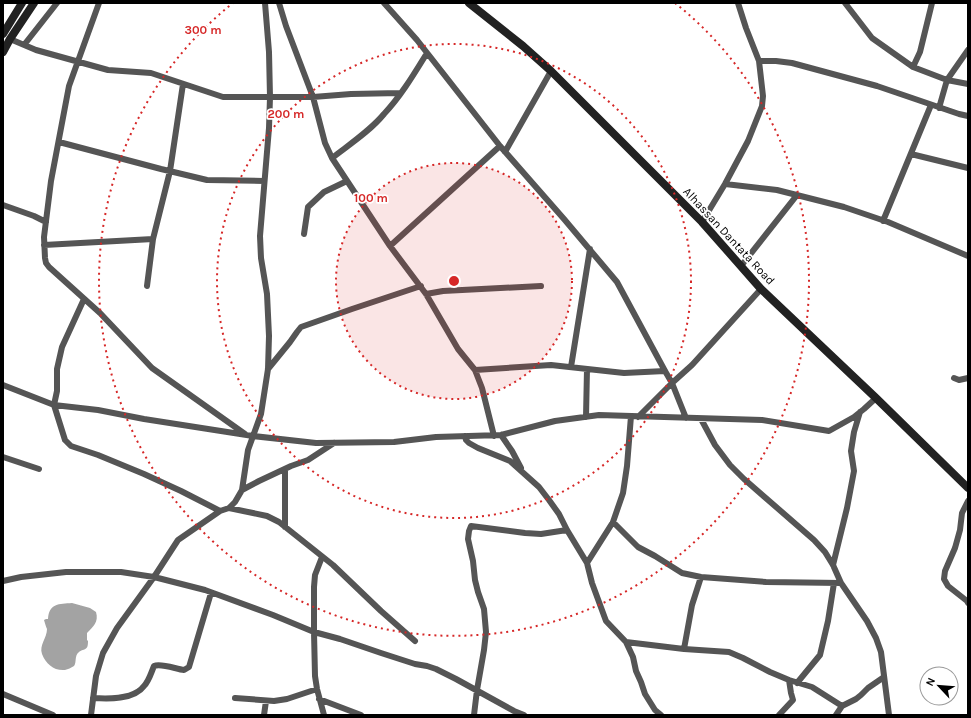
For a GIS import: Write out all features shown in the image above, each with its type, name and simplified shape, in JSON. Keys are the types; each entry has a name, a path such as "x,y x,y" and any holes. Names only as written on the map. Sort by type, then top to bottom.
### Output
{"street":[{"path":"3,52 7,37 22,3"},
{"path":"7,37 34,3"},
{"path":"24,45 58,3"},
{"path":"99,3 69,86 51,181 44,238 46,263 100,313 152,368 250,435"},
{"path":"91,715 96,676 103,652 117,628 154,577 178,540 220,511 229,508 235,502 242,490 250,435 261,414 268,368 269,336 267,294 261,258 260,236 269,128 270,97 269,52 265,3"},
{"path":"279,3 286,26 313,97 325,142 332,158 390,246 421,286 458,349 475,370 482,388 494,436"},
{"path":"384,3 417,40 505,152 617,282 672,383 686,418"},
{"name":"Alhassan Dantata Road","path":"469,3 523,46 551,71 702,222 761,289 968,488"},
{"path":"702,222 725,184 748,141 762,106 763,96 759,61 738,3"},
{"path":"845,3 872,38 913,67 947,80 968,84"},
{"path":"913,67 920,52 932,3"},
{"path":"7,37 36,50 108,70 151,73 223,96 313,97 351,94 400,93"},
{"path":"939,108 947,80 968,50"},
{"path":"332,158 367,131 384,115 427,53"},
{"path":"759,61 776,61 792,64 877,86 939,108 968,116"},
{"path":"505,152 551,71"},
{"path":"147,286 153,239 170,171 183,84"},
{"path":"884,221 931,105"},
{"path":"59,142 207,180 264,181"},
{"path":"390,246 500,146"},
{"path":"911,154 968,168"},
{"path":"304,234 308,207 324,192 347,181"},
{"path":"725,184 777,190 844,207 884,221 968,256"},
{"path":"741,266 798,195"},
{"path":"3,205 46,222"},
{"path":"44,245 153,239"},
{"path":"571,367 590,249"},
{"path":"268,368 301,327 421,286"},
{"path":"426,294 443,291 540,286"},
{"path":"638,417 692,365 761,289"},
{"path":"84,299 62,347 57,368 57,391 54,405 65,440 71,446 98,455 144,474 220,511"},
{"path":"475,370 551,365 624,373 665,371"},
{"path":"586,417 587,369"},
{"path":"954,378 959,380 968,378"},
{"path":"3,385 54,405 98,410 144,419 250,435 316,443 394,442 436,437 494,436 554,421 598,415 762,420 829,431 854,417 876,398"},
{"path":"833,565 847,508 854,471 851,451 854,432 860,412"},
{"path":"587,562 613,522 623,493 631,416"},
{"path":"701,419 715,446 730,465 814,540 825,552 833,565 838,583 867,621 876,638 881,652 889,715"},
{"path":"501,435 524,473"},
{"path":"464,436 469,443 478,448 510,461 539,487 549,500 587,562 592,583 606,621 626,642 633,657 636,671 645,694 655,710 661,715"},
{"path":"242,490 308,460 334,443"},
{"path":"3,457 39,469"},
{"path":"285,526 286,469"},
{"path":"968,502 962,513 960,530 955,548 945,571 944,579 948,586 968,603"},
{"path":"229,508 267,516 285,526 322,557 334,565 381,612 415,641"},
{"path":"613,522 638,547 682,573 701,577 766,582 838,583"},
{"path":"474,715 486,632 484,609 475,580 473,561 468,539 471,526 541,534 567,530"},
{"path":"322,557 315,575 314,632 315,676 319,699 324,715"},
{"path":"3,581 21,577 66,572 121,572 154,577 211,593 314,632 415,664 427,666 524,715"},
{"path":"684,649 692,605 701,577"},
{"path":"798,683 820,655 838,583"},
{"path":"93,698 112,699 138,692 144,687 154,666 156,665 163,665 184,670 189,667 211,593"},
{"path":"626,642 684,649 729,652 770,672 812,687 842,706"},
{"path":"836,715 842,706 856,699 868,688 884,677"},
{"path":"779,715 793,700 789,680"},
{"path":"235,698 274,701 287,699 317,689"},
{"path":"3,694 53,715"},
{"path":"319,699 361,715"},
{"path":"264,715 266,701"}],"shaded area":[{"path":"72,603 90,608 96,612 97,619 95,624 87,633 88,641 86,649 77,654 74,666 61,670 48,664 42,654 42,645 47,629 44,620 48,619 50,610 56,605"}]}
